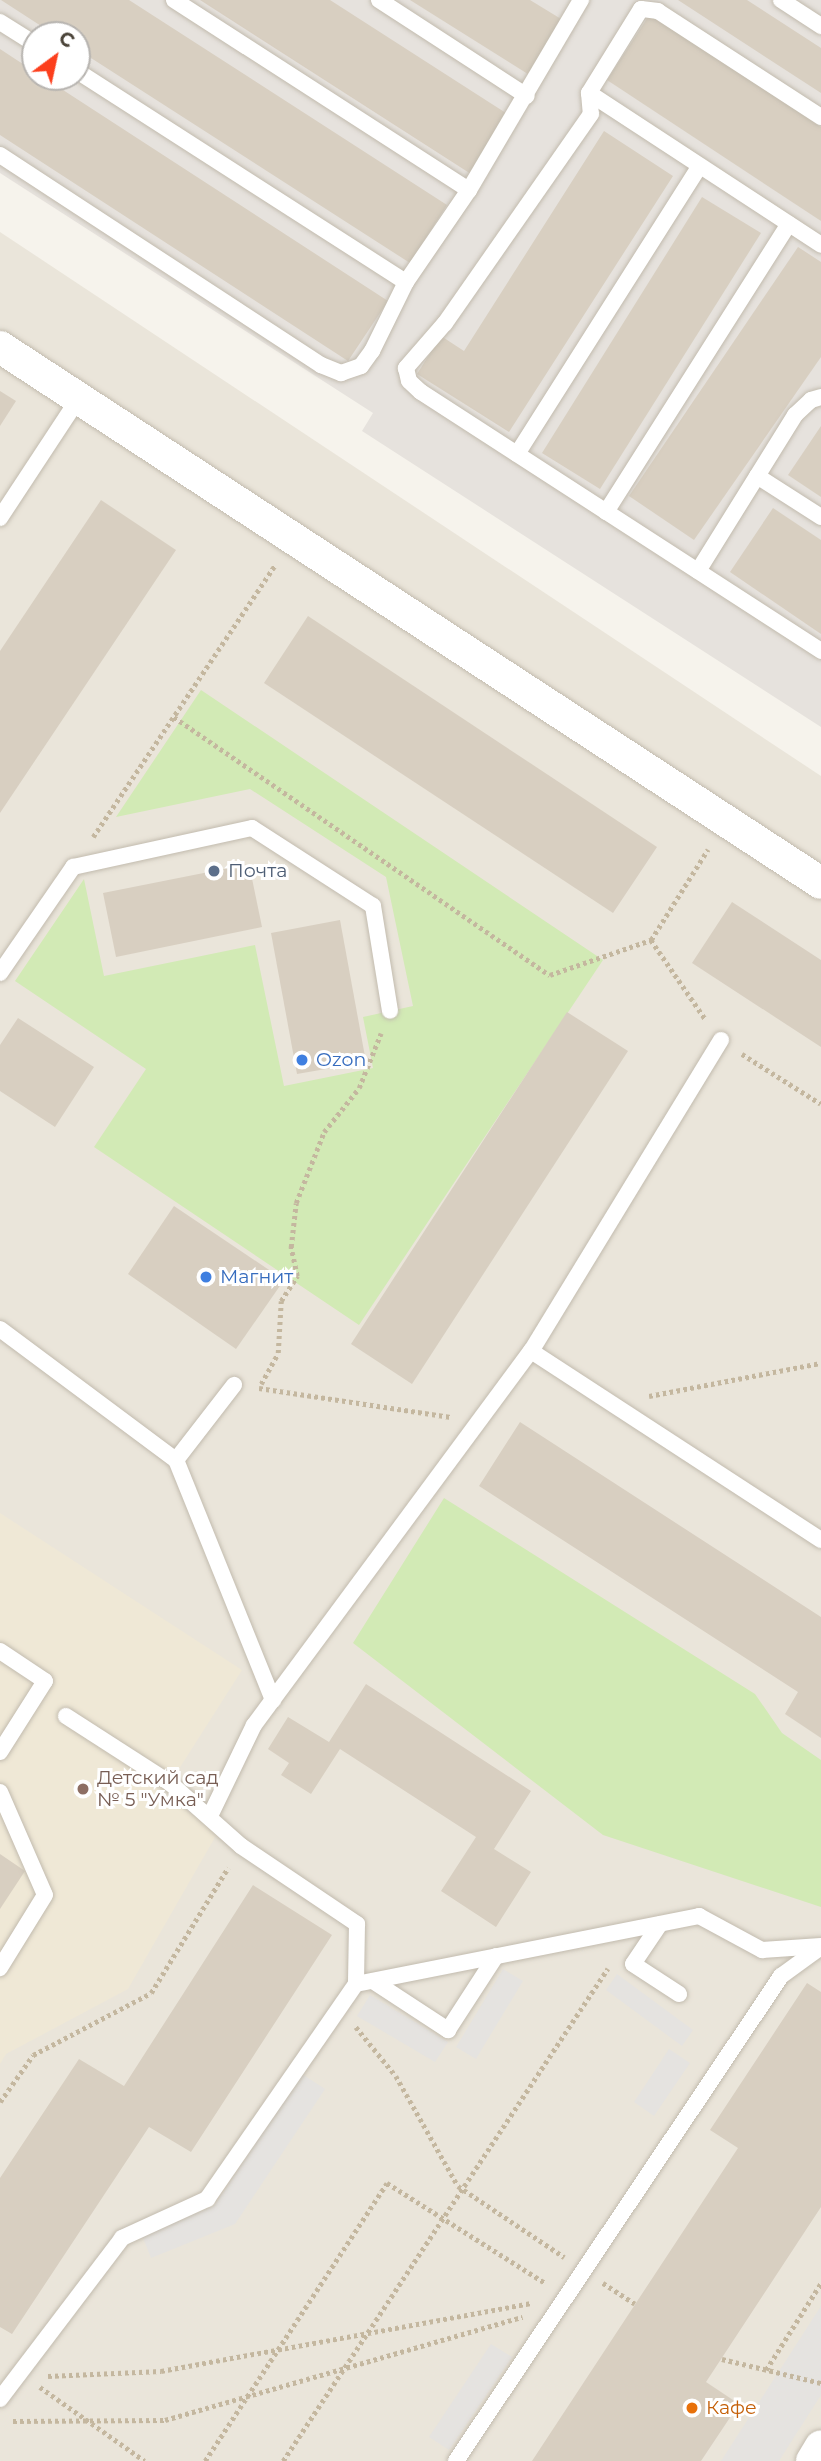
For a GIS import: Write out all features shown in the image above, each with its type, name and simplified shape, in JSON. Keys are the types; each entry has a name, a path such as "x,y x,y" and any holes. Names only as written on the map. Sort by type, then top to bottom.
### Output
{"street":[{"path":"0,347 80,396 821,884"},
{"path":"811,2461 821,2446"}],"lane":[{"path":"174,0 469,190"},
{"path":"379,0 527,96"},
{"path":"0,155 321,365 341,373 361,366 407,282 469,190 527,96 581,0"},
{"path":"781,0 821,26"},
{"path":"821,117 648,7 633,17 589,93 592,114 445,323 406,368 410,381 421,392 821,652"},
{"path":"0,22 21,35"},
{"path":"91,80 407,282"},
{"path":"589,93 821,245"},
{"path":"517,454 700,166"},
{"path":"606,512 789,224"},
{"path":"0,518 80,396"},
{"path":"698,571 795,415 811,400 821,397"},
{"path":"757,476 821,517"},
{"path":"0,973 73,867 252,828 373,905 390,1011"},
{"path":"210,1816 254,1725 531,1351 721,1040"},
{"path":"0,1329 176,1460 273,1700"},
{"path":"531,1351 821,1540"},
{"path":"176,1460 234,1385"},
{"path":"0,1651 45,1681 0,1752"},
{"path":"0,2399 21,2378 122,2238 207,2199 356,1984 356,1924 241,1846 170,1783 66,1716"},
{"path":"0,1793 45,1895 0,1968"},
{"path":"356,1984 699,1916 762,1950 821,1946"},
{"path":"660,1924 633,1964 679,1994"},
{"path":"456,2461 780,1976 821,1946"},
{"path":"373,1981 448,2030 496,1956"}],"path":[{"path":"73,867 294,536"},
{"path":"174,717 550,975 651,940 726,821"},
{"path":"651,940 721,1040 821,1104"},
{"path":"259,1388 278,1353 281,1301 297,1276 291,1247 296,1203 324,1132 359,1088 390,1011"},
{"path":"610,1403 821,1363"},
{"path":"234,1385 480,1421"},
{"path":"0,2102 33,2055 151,1993 241,1846"},
{"path":"283,2461 341,2369 633,1929"},
{"path":"340,2007 396,2076 462,2189 635,2304"},
{"path":"205,2461 387,2183 563,2301"},
{"path":"765,2370 821,2283"},
{"path":"21,2378 160,2371 365,2333 563,2301"},
{"path":"0,2421 165,2420 563,2301"},
{"path":"722,2359 821,2383"},
{"path":"21,2378 145,2461"}],"shaded area":[{"path":"0,0 821,0 821,727 362,431 373,413 0,173"},
{"path":"0,232 821,776 821,2461 0,2461"},
{"name":"Детский сад № 5 \"Умка\"","path":"0,1513 242,1670 163,1794 218,1832 128,1989 6,2054 0,2064"},
{"path":"503,1969 523,1981 476,2059 456,2047"},
{"path":"617,1974 693,2030 682,2046 606,1990"},
{"path":"370,1995 448,2042 435,2062 357,2016"},
{"path":"669,2049 690,2063 654,2116 634,2102"},
{"path":"302,2074 325,2089 235,2224 151,2258 142,2235 214,2206"},
{"path":"821,2306 821,2395 779,2461 721,2461"},
{"path":"491,2344 512,2357 449,2450 429,2437"}],"green space":[{"path":"201,690 603,960 359,1325 94,1147 146,1069 15,981 84,879 104,976 255,945 284,1086 373,1068 363,1017 413,1006 386,877 250,789 116,817"},
{"path":"444,1498 755,1694 782,1733 821,1760 821,1907 603,1835 353,1643"}],"building":[{"path":"1,0 129,0 447,205 410,263 91,58 91,21 33,21"},
{"path":"200,0 330,0 509,115 471,174"},
{"path":"410,0 530,0 566,22 531,76"},
{"path":"678,0 747,0 821,48 821,93"},
{"path":"650,14 821,127 821,221 607,80"},
{"path":"0,49 21,63 21,91 65,91 388,301 348,361 0,135"},
{"path":"604,131 673,176 509,432 417,374 441,336 464,351"},
{"path":"702,197 761,233 600,489 542,453"},
{"path":"798,247 821,262 821,357 694,540 629,496"},
{"path":"0,391 16,401 0,426"},
{"path":"821,426 821,497 788,475"},
{"path":"101,500 176,550 0,813 0,651"},
{"path":"773,508 821,540 821,634 730,572"},
{"path":"308,616 657,847 613,913 264,683"},
{"path":"249,864 262,927 116,957 103,893"},
{"path":"732,902 821,960 821,1047 692,963"},
{"path":"340,920 366,1062 297,1074 271,933"},
{"path":"567,1012 628,1051 412,1384 351,1344"},
{"path":"18,1018 94,1067 55,1127 0,1091 0,1045"},
{"name":"Магнит","path":"174,1206 284,1280 236,1349 128,1274"},
{"path":"520,1422 821,1617 821,1738 785,1714 798,1692 479,1486"},
{"path":"366,1684 531,1791 494,1849 531,1872 496,1927 441,1891 476,1837 340,1749 311,1794 281,1775 289,1763 268,1749 288,1717 329,1742"},
{"path":"0,1854 25,1871 0,1909"},
{"path":"253,1885 332,1935 191,2152 149,2127 12,2334 0,2327 0,2178 79,2059 124,2086"},
{"path":"807,1983 821,1992 821,2207 706,2382 739,2404 701,2461 532,2461 738,2148 710,2130"}],"place":[{"name":"Почта","path":"214,871"},
{"name":"Ozon","path":"302,1060"},
{"name":"Магнит","path":"206,1277"},
{"name":"Детский сад № 5 \"Умка\"","path":"83,1789"},
{"name":"Кафе","path":"692,2408"}]}
